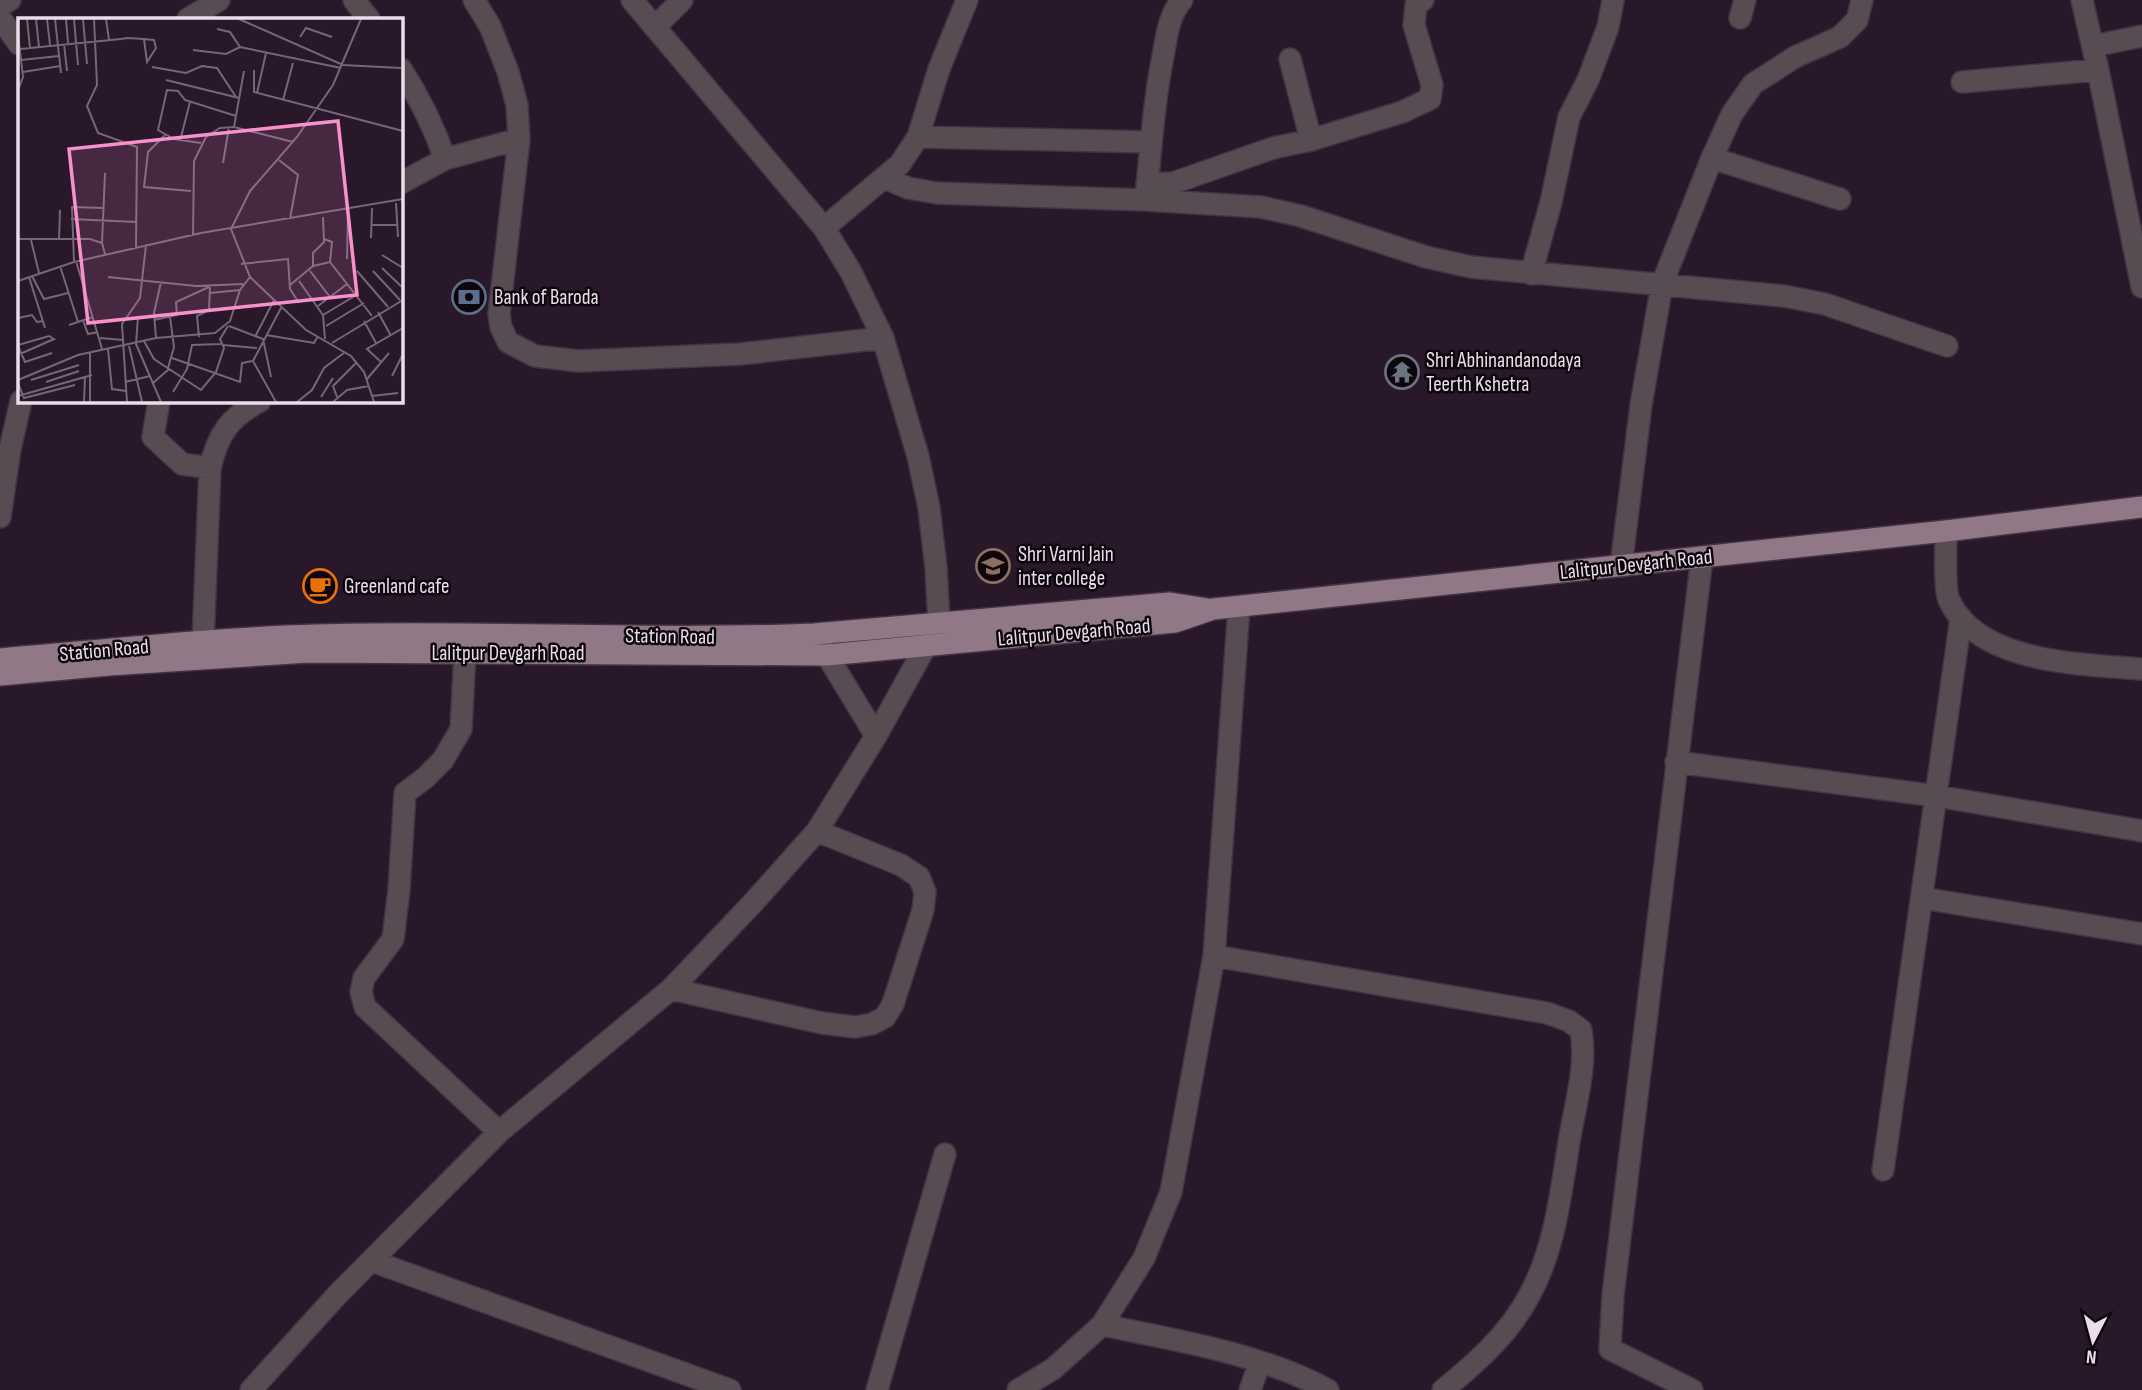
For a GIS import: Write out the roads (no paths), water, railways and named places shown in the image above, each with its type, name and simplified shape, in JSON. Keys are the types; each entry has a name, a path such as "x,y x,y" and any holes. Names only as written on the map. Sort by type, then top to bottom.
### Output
{"main road":[{"name":"Lalitpur Devgarh Road","path":"0,675 308,652 827,655 1175,622 1213,610 1945,531 2142,507"},
{"name":"Station Road","path":"0,659 203,642 328,635 426,633 759,636 814,634 1170,603 1213,610"}],"street":[{"path":"0,5 10,0"},
{"path":"354,0 368,18"},
{"path":"474,0 489,26 508,72 517,106 519,139 499,314 508,342 536,356 579,361 740,354 883,338"},
{"path":"251,1390 339,1293 499,1132 671,989 751,905 817,831 876,736 939,622 929,508 918,456 883,338 851,272 824,228 632,0"},
{"path":"655,27 682,0"},
{"path":"824,228 900,164 918,137 939,69 967,0"},
{"path":"1146,192 1156,90 1169,23 1182,0"},
{"path":"1146,192 1273,148 1311,140 1402,112 1430,99 1432,85 1413,25 1416,5 1423,0"},
{"path":"1531,274 1569,117 1588,80 1608,27 1613,0"},
{"path":"1621,566 1641,405 1662,284 1713,158 1732,114 1753,84 1795,57 1840,37 1857,20 1862,0"},
{"path":"2082,0 2142,287"},
{"path":"191,18 215,9"},
{"path":"0,18 18,43"},
{"path":"2093,46 2142,36"},
{"path":"1290,60 1311,140"},
{"path":"1962,82 2098,70"},
{"path":"402,71 437,135 445,159"},
{"path":"918,137 1151,142"},
{"path":"402,182 445,159 519,139"},
{"path":"1713,158 1840,199"},
{"path":"885,178 908,188 937,193 1146,192 1261,207 1301,216 1426,257 1471,267 1784,296 1825,304 1947,346"},
{"path":"0,517 10,449 21,402"},
{"path":"159,402 153,437 182,464 210,468"},
{"path":"203,642 210,468 215,446 225,428 241,411 258,402"},
{"path":"1945,531 1947,598 1961,618 1979,634 2005,647 2055,662 2142,669"},
{"path":"1692,1390 1610,1349 1613,1295 1702,557"},
{"path":"1018,1390 1053,1369 1102,1325 1144,1258 1171,1192 1214,956 1239,607"},
{"path":"1883,1170 1961,618"},
{"path":"814,634 876,736"},
{"path":"465,653 461,729 443,760 405,793 393,939 364,978 361,992 365,1007 499,1132"},
{"path":"1676,762 1937,796 2142,831"},
{"path":"671,989 822,1023 855,1027 872,1024 885,1017 897,992 923,910 925,892 919,877 901,865 817,831"},
{"path":"1922,898 2142,934"},
{"path":"1214,956 1547,1013 1569,1021 1581,1030 1584,1046 1580,1079 1555,1225 1546,1258 1529,1297 1503,1334 1472,1366 1443,1390"},
{"path":"877,1390 945,1154"},
{"path":"372,1261 730,1390"},
{"path":"1102,1325 1185,1342 1260,1363 1306,1378 1328,1390"},
{"path":"1250,1390 1260,1363"}],"place":[{"name":"Bank of Baroda","path":"469,297"},
{"name":"Shri Abhinandanodaya Teerth Kshetra","path":"1402,372"},
{"name":"Shri Varni Jain inter college","path":"993,566"},
{"name":"Greenland cafe","path":"320,586"}]}
